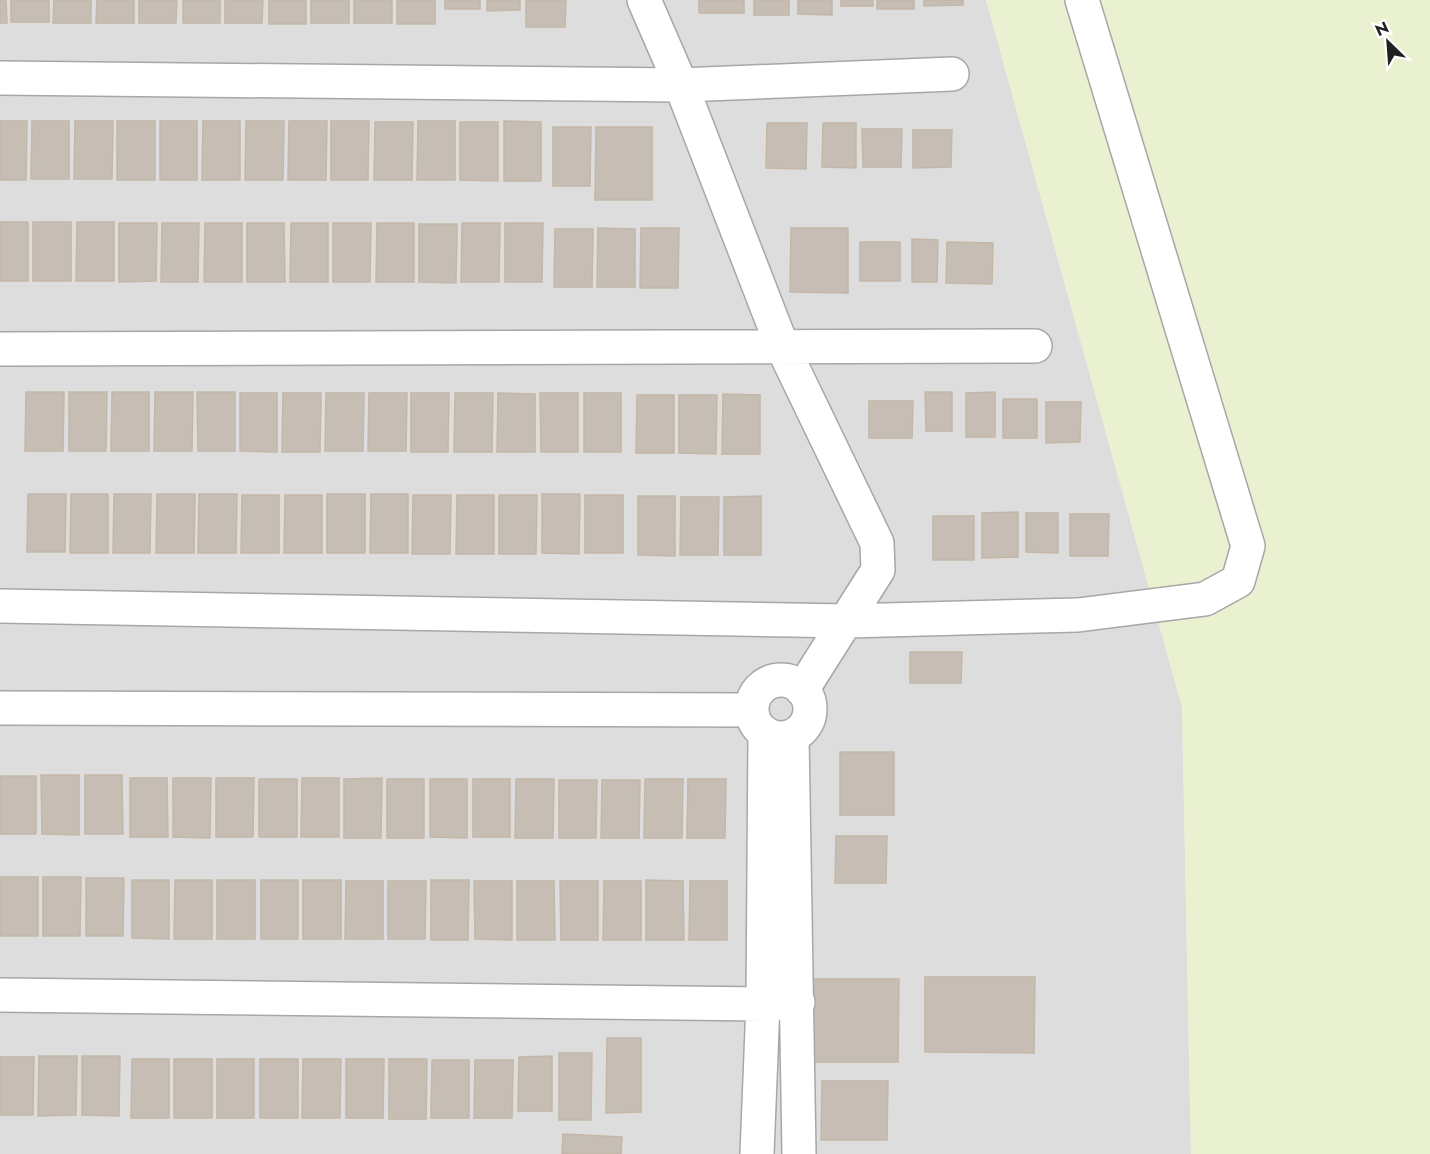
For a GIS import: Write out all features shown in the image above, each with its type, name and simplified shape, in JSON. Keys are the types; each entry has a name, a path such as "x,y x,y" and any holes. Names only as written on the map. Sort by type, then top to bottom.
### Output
{"street":[{"path":"644,0 681,85 782,346 877,543 878,570 802,690"},
{"path":"0,606 847,621 1078,615 1204,599 1239,581 1248,546 1082,0"},
{"path":"0,78 681,85 952,74"},
{"path":"0,349 1035,346"},
{"path":"0,708 770,726 806,724 810,706 802,690 788,681 770,683 757,693 770,726 798,1002 799,1154"},
{"path":"757,1154 770,726"},
{"path":"0,995 763,1004 798,1002"}],"shaded area":[{"path":"0,0 986,0 1182,707 1191,1154 0,1154"}],"green space":[{"path":"986,0 1430,0 1430,1154 1191,1154 1182,707"}],"building":[{"path":"0,0 6,0 7,23 0,23"},
{"path":"11,0 49,0 49,22 11,22"},
{"path":"54,0 91,0 91,23 53,23"},
{"path":"97,0 134,0 134,23 96,23"},
{"path":"139,0 177,0 176,23 139,23"},
{"path":"183,0 220,0 220,23 183,23"},
{"path":"225,0 263,0 262,23 225,23"},
{"path":"269,0 306,0 306,24 269,24"},
{"path":"311,0 349,0 349,23 311,23"},
{"path":"354,0 392,0 392,23 354,23"},
{"path":"397,0 435,0 435,24 397,24"},
{"path":"445,0 480,0 480,9 445,9"},
{"path":"487,0 520,0 520,10 487,11"},
{"path":"526,0 566,0 565,27 526,27"},
{"path":"699,0 744,0 744,13 699,13"},
{"path":"754,0 789,0 789,15 754,15"},
{"path":"798,0 832,0 832,15 798,14"},
{"path":"841,0 873,0 873,6 841,6"},
{"path":"877,0 914,0 914,9 877,9"},
{"path":"924,0 963,0 963,5 924,6"},
{"path":"0,121 27,121 26,180 0,180"},
{"path":"32,121 69,121 69,179 31,179"},
{"path":"75,121 113,121 112,179 74,179"},
{"path":"117,121 155,121 155,180 117,180"},
{"path":"160,121 197,121 197,180 160,180"},
{"path":"203,121 240,121 240,180 202,180"},
{"path":"246,121 284,121 283,180 245,180"},
{"path":"289,121 327,121 326,180 288,180"},
{"path":"331,121 369,121 368,180 331,180"},
{"path":"418,121 455,121 455,180 417,180"},
{"path":"504,121 541,122 541,181 504,181"},
{"path":"375,122 413,122 412,180 374,180"},
{"path":"460,122 498,122 498,181 460,180"},
{"path":"767,123 807,123 806,169 766,168"},
{"path":"823,123 856,123 856,168 822,167"},
{"path":"553,127 591,127 590,186 553,186"},
{"path":"596,127 652,127 652,200 595,200"},
{"path":"862,129 902,129 901,167 863,167"},
{"path":"913,130 952,130 951,167 913,168"},
{"path":"0,222 28,222 28,281 0,281"},
{"path":"33,222 71,222 71,281 33,281"},
{"path":"77,222 114,222 114,281 76,281"},
{"path":"119,223 157,223 156,281 119,282"},
{"path":"162,223 199,223 198,282 161,282"},
{"path":"205,223 242,223 242,282 204,282"},
{"path":"247,223 284,223 285,282 247,282"},
{"path":"291,223 328,223 328,282 290,282"},
{"path":"333,223 371,223 370,282 333,282"},
{"path":"377,223 414,223 414,282 376,282"},
{"path":"462,223 500,223 499,282 461,282"},
{"path":"505,223 543,223 542,282 505,282"},
{"path":"419,224 457,224 456,283 419,282"},
{"path":"598,228 635,229 635,287 597,287"},
{"path":"641,228 679,228 678,288 640,288"},
{"path":"791,228 848,228 848,293 790,292"},
{"path":"555,229 593,229 592,287 554,287"},
{"path":"912,239 938,240 937,282 912,282"},
{"path":"860,242 900,242 900,281 860,281"},
{"path":"947,242 993,243 992,284 946,283"},
{"path":"26,392 64,392 63,451 25,451"},
{"path":"69,392 107,392 106,451 69,451"},
{"path":"112,392 149,392 149,451 111,451"},
{"path":"155,392 193,392 192,451 154,451"},
{"path":"197,392 235,392 235,451 198,451"},
{"path":"925,392 952,392 952,431 926,431"},
{"path":"995,392 995,437 966,437 966,393"},
{"path":"240,393 277,393 277,452 240,451"},
{"path":"283,393 321,393 320,452 282,452"},
{"path":"326,393 364,393 363,451 325,451"},
{"path":"369,393 407,393 406,451 368,451"},
{"path":"411,393 449,393 448,452 411,452"},
{"path":"455,393 493,393 492,452 454,452"},
{"path":"498,393 535,394 535,452 497,452"},
{"path":"540,393 578,393 578,452 541,452"},
{"path":"584,393 621,393 621,452 584,452"},
{"path":"723,394 760,395 760,454 722,454"},
{"path":"637,395 674,395 674,453 636,453"},
{"path":"679,395 717,395 716,454 679,453"},
{"path":"1003,399 1037,399 1037,438 1003,438"},
{"path":"869,401 913,401 912,438 869,438"},
{"path":"1046,402 1081,402 1080,442 1046,443"},
{"path":"28,494 66,494 65,552 27,552"},
{"path":"71,494 108,494 108,553 70,553"},
{"path":"114,494 151,494 150,553 113,553"},
{"path":"157,494 195,494 194,553 156,553"},
{"path":"199,494 237,494 236,553 198,553"},
{"path":"327,494 365,494 365,553 327,553"},
{"path":"371,494 408,494 408,553 370,553"},
{"path":"542,494 580,494 579,554 542,553"},
{"path":"242,495 279,495 279,553 241,553"},
{"path":"285,495 322,495 322,553 284,553"},
{"path":"413,495 451,495 450,554 412,554"},
{"path":"457,495 494,495 494,554 456,554"},
{"path":"499,495 537,495 536,554 499,554"},
{"path":"585,495 623,495 623,553 585,553"},
{"path":"638,496 675,496 675,556 638,555"},
{"path":"761,496 761,555 724,555 724,497"},
{"path":"681,497 719,497 718,555 680,555"},
{"path":"1018,512 1018,557 982,558 982,513"},
{"path":"1026,513 1058,513 1058,553 1026,552"},
{"path":"1070,514 1109,514 1108,556 1070,556"},
{"path":"933,516 974,516 974,560 933,560"},
{"path":"910,652 962,652 961,683 910,683"},
{"path":"840,752 894,752 894,815 840,815"},
{"path":"41,775 79,775 79,835 42,834"},
{"path":"85,775 122,775 123,834 85,834"},
{"path":"0,776 36,776 36,834 0,834"},
{"path":"130,778 167,778 168,837 130,837"},
{"path":"173,778 211,778 210,838 173,837"},
{"path":"216,778 254,778 253,837 216,837"},
{"path":"302,778 339,778 339,837 301,837"},
{"path":"382,778 381,838 344,838 344,779"},
{"path":"259,779 297,779 297,837 259,837"},
{"path":"387,779 424,779 424,838 387,838"},
{"path":"430,779 467,779 467,838 430,837"},
{"path":"473,779 510,779 510,837 473,837"},
{"path":"516,779 554,779 553,838 515,838"},
{"path":"645,779 683,779 682,838 644,838"},
{"path":"688,779 726,779 725,838 687,838"},
{"path":"559,780 597,780 596,838 559,838"},
{"path":"602,780 640,780 639,838 601,838"},
{"path":"836,836 887,836 886,883 835,883"},
{"path":"0,877 38,877 38,936 0,936"},
{"path":"43,877 81,877 80,936 43,936"},
{"path":"86,878 124,878 123,936 86,936"},
{"path":"132,880 169,880 169,939 132,938"},
{"path":"175,880 212,880 212,939 174,939"},
{"path":"217,880 255,880 255,939 217,939"},
{"path":"261,880 298,880 298,939 261,939"},
{"path":"303,880 341,880 341,939 303,939"},
{"path":"431,880 469,880 468,940 431,940"},
{"path":"646,880 683,881 684,940 646,940"},
{"path":"346,881 383,881 383,939 345,939"},
{"path":"388,881 426,881 425,939 388,939"},
{"path":"474,881 512,881 512,940 475,939"},
{"path":"517,881 554,881 555,940 517,940"},
{"path":"560,881 598,881 598,940 561,940"},
{"path":"604,881 641,881 641,940 603,940"},
{"path":"690,881 727,881 727,940 689,940"},
{"path":"925,977 1035,977 1034,1053 925,1052"},
{"path":"805,979 899,979 898,1062 805,1062"},
{"path":"607,1038 641,1038 641,1112 606,1113"},
{"path":"559,1053 592,1053 591,1120 559,1120"},
{"path":"39,1056 77,1056 76,1115 38,1116"},
{"path":"82,1056 120,1056 119,1116 82,1115"},
{"path":"552,1056 552,1111 518,1111 519,1057"},
{"path":"0,1057 34,1057 33,1115 0,1115"},
{"path":"132,1059 169,1059 169,1118 131,1118"},
{"path":"174,1059 212,1059 212,1118 174,1118"},
{"path":"217,1059 254,1059 254,1118 217,1118"},
{"path":"260,1059 298,1059 298,1118 260,1118"},
{"path":"303,1059 341,1059 340,1118 302,1118"},
{"path":"346,1059 384,1059 383,1118 346,1118"},
{"path":"389,1059 427,1059 426,1119 389,1119"},
{"path":"432,1060 469,1060 469,1118 431,1118"},
{"path":"475,1060 513,1060 512,1118 474,1118"},
{"path":"822,1081 888,1081 887,1140 821,1140"},
{"path":"563,1134 622,1137 621,1154 562,1154"}]}
